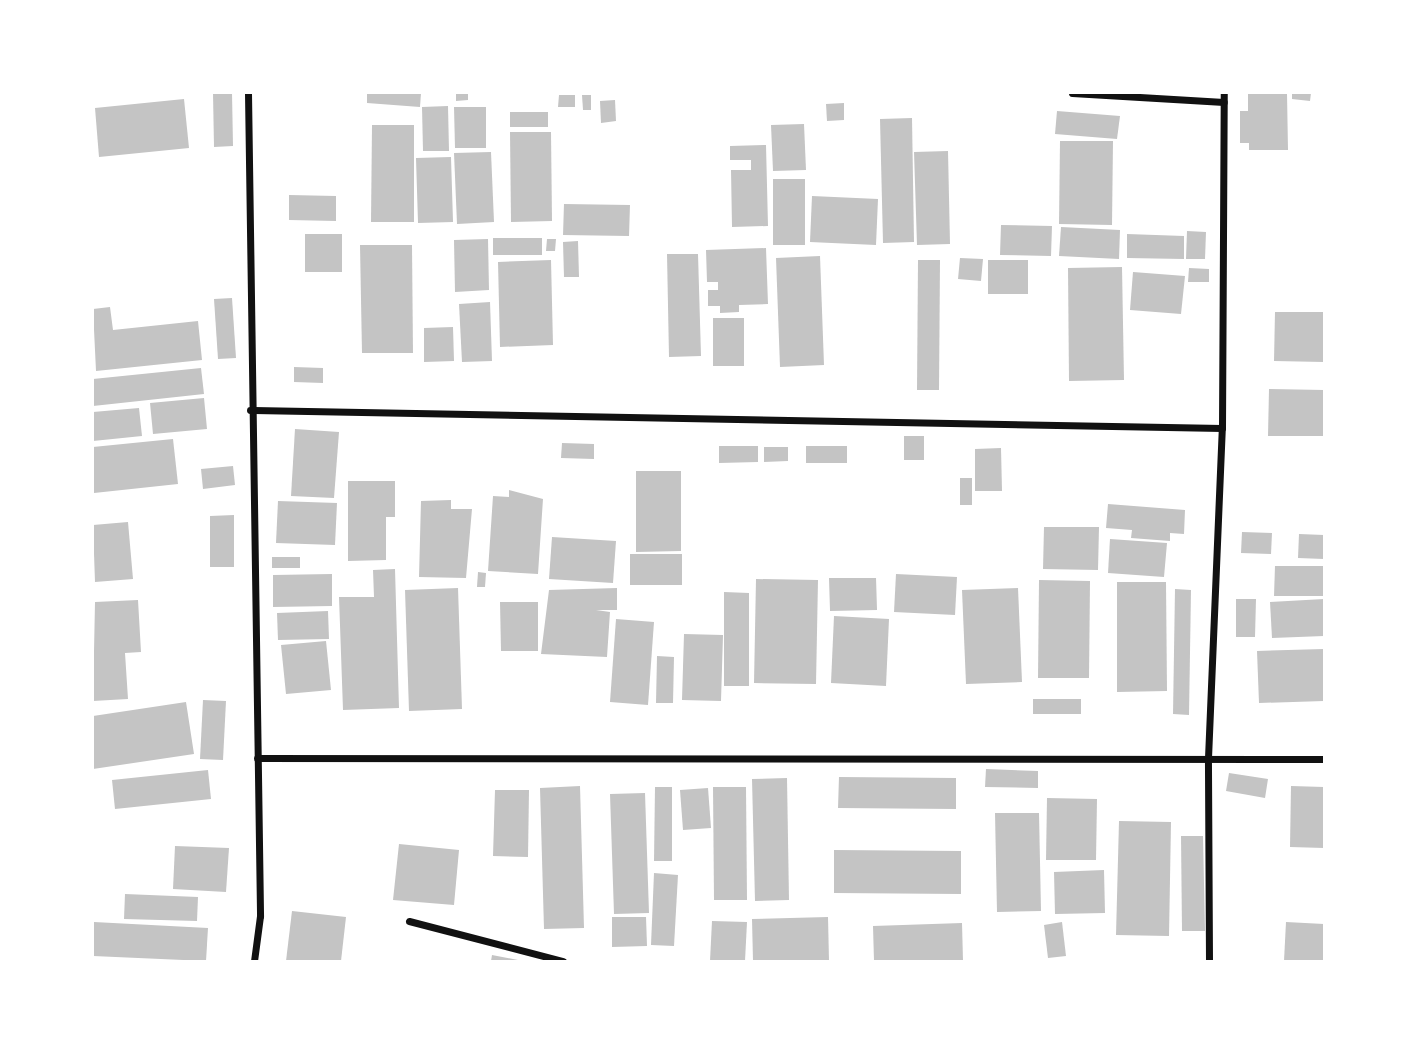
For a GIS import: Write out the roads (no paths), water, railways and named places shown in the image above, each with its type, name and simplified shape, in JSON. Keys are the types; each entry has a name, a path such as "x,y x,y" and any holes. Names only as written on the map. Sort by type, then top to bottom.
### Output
{"street":[{"path":"248,93 250,410 260,916 254,961"},
{"path":"1072,93 1224,102"},
{"path":"1209,961 1208,758 1222,428 1224,93"},
{"path":"250,410 1222,428"},
{"path":"257,758 1324,759"},
{"path":"409,922 563,961"}]}
